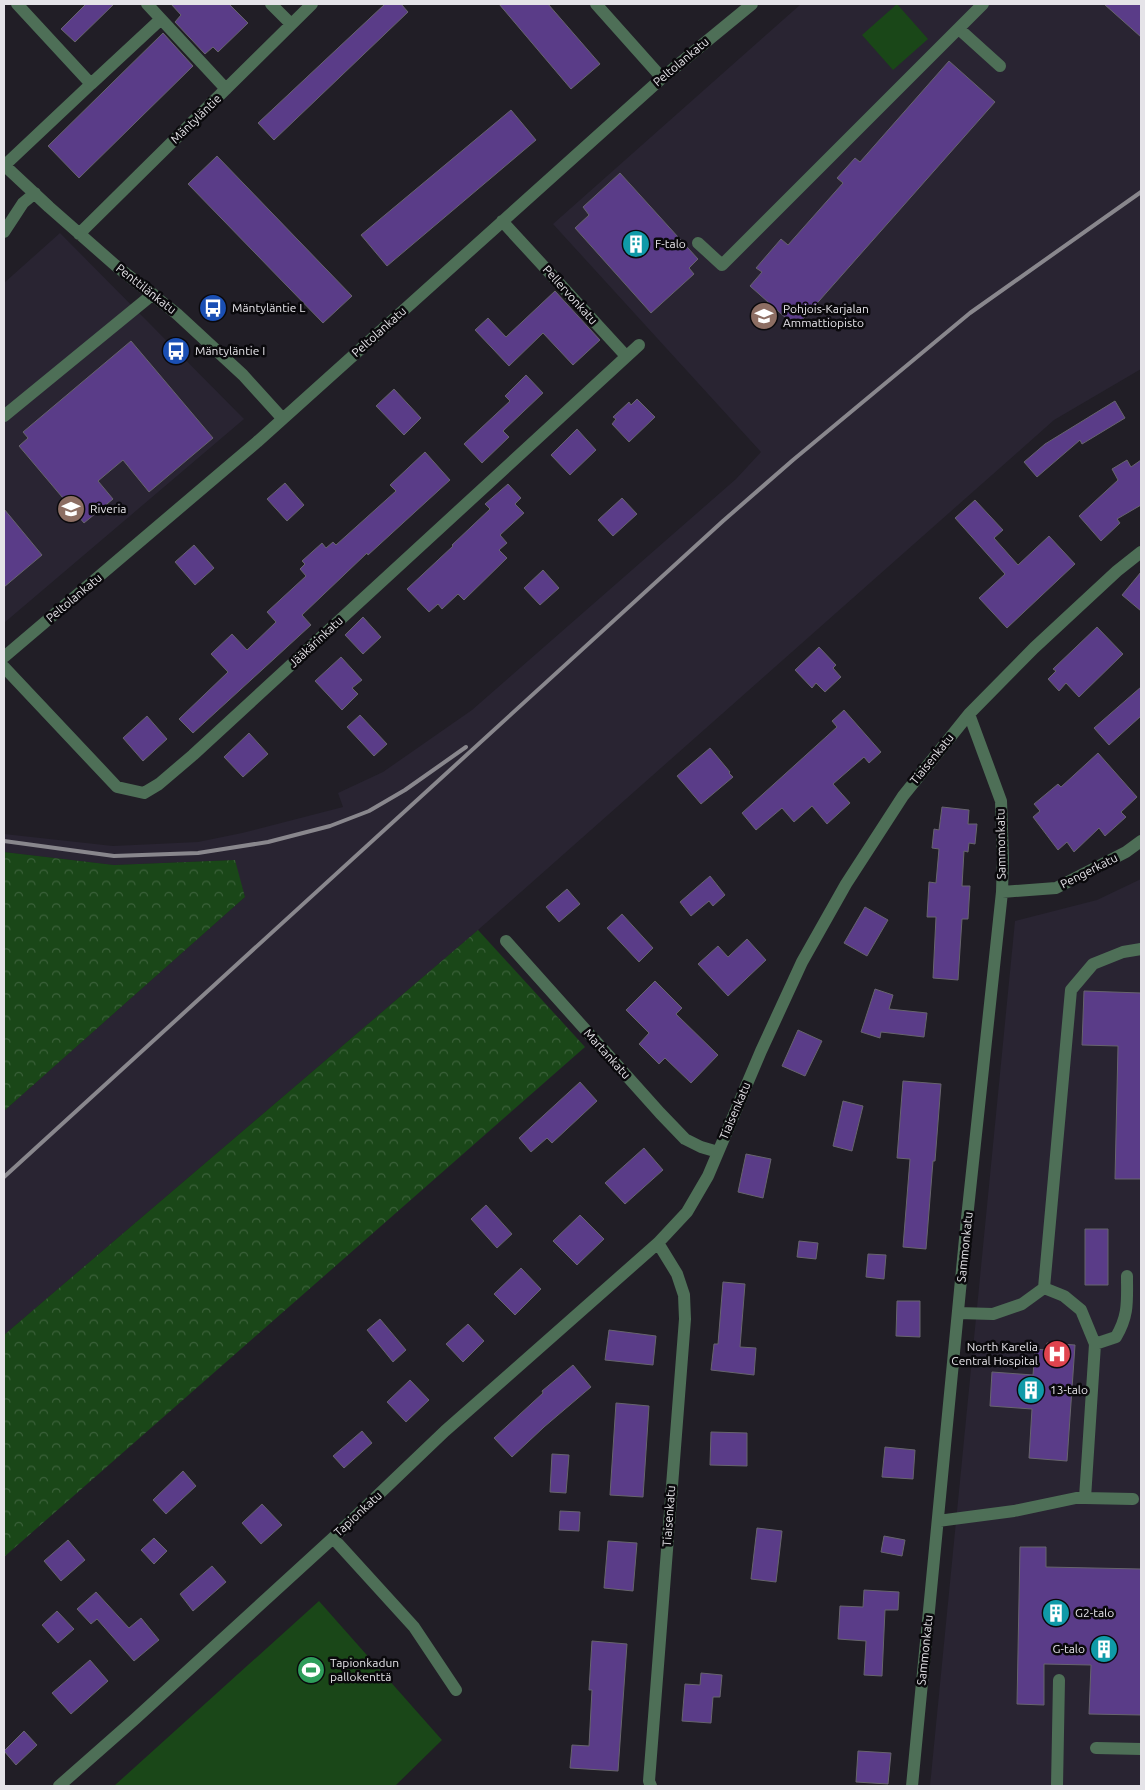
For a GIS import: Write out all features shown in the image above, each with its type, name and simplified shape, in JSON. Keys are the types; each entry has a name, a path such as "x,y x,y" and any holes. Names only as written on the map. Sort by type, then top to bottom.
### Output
{"street":[{"path":"17,4 91,84"},
{"path":"147,4 226,89"},
{"path":"271,4 291,24"},
{"name":"Mäntyläntie","path":"79,234 312,4"},
{"path":"596,4 662,78"},
{"name":"Peltolankatu","path":"4,657 257,442 662,78 752,4"},
{"path":"698,244 722,265 983,4"},
{"path":"4,165 161,18"},
{"path":"959,29 1000,66"},
{"name":"Penttilänkatu","path":"4,165 79,234 177,314 242,375 282,418"},
{"path":"4,232 23,203 35,193"},
{"name":"Pellervonkatu","path":"502,221 626,356"},
{"path":"4,416 153,294"},
{"path":"626,356 639,345"},
{"name":"Jääkärinkatu","path":"4,667 117,787 144,793 159,784 193,755 626,356"},
{"name":"Tiaisenkatu","path":"650,1784 685,1319 684,1295 677,1274 658,1243 687,1212 708,1176 760,1051 802,962 846,884 903,796 969,714 1034,648 1117,571 1141,552"},
{"name":"Sammonkatu","path":"912,1786 958,1313 1002,892 1001,801 969,714"},
{"name":"Pengerkatu","path":"1002,892 1056,888 1126,852 1141,841"},
{"name":"Martankatu","path":"506,941 685,1139 701,1147 718,1152"},
{"path":"958,1313 993,1314 1022,1304 1044,1288 1070,990 1093,964 1123,952 1141,949"},
{"name":"Tapionkatu","path":"58,1786 142,1712 332,1538 445,1431 658,1243"},
{"path":"1095,1344 1116,1337 1124,1324 1127,1304 1127,1276"},
{"path":"1044,1288 1064,1296 1081,1310 1095,1344 1085,1498"},
{"path":"938,1521 1014,1511 1076,1498 1133,1499"},
{"path":"332,1538 414,1627 456,1690"},
{"path":"1057,1786 1059,1680"},
{"path":"1096,1748 1141,1749"}],"shaded area":[{"path":"801,4 1141,4 1141,369 1054,420 478,930 4,1335 4,1111 245,897 234,860 114,865 4,852 4,834 113,846 198,842 242,833 343,807 338,793 383,772 472,710 736,479 761,452 553,224"},
{"name":"Riveria","path":"60,233 244,419 4,623 4,283"},
{"name":"North Karelia Central Hospital","path":"1141,879 1141,1786 930,1786 1015,921 1097,900"}],"green space":[{"path":"897,4 928,39 893,70 862,35"},
{"path":"4,852 114,865 235,860 245,897 4,1111"},
{"path":"478,930 585,1047 4,1557 4,1335"},
{"name":"Tapionkadun pallokenttä","path":"319,1601 442,1740 395,1786 114,1786"}],"building":[{"path":"86,4 114,4 75,42 61,29"},
{"path":"171,4 229,4 248,23 218,52 213,47 205,54 175,22 181,15"},
{"path":"385,4 401,4 408,12 274,140 258,123"},
{"path":"499,4 548,4 600,64 571,89"},
{"path":"1104,4 1141,4 1141,37"},
{"path":"163,33 193,66 79,178 48,146"},
{"path":"949,61 995,102 796,327 750,286 762,272 756,268 781,239 788,245 843,183 837,178 855,158 860,162"},
{"path":"511,110 536,140 387,266 361,235"},
{"path":"217,156 352,296 323,323 188,184"},
{"name":"F-talo","path":"620,173 698,259 689,268 694,274 651,313 575,228 589,215 583,207"},
{"path":"555,291 600,340 573,365 543,333 509,366 475,330 488,318 506,337"},
{"path":"131,341 213,438 149,492 123,460 98,481 113,499 84,523 19,446 28,438 23,432"},
{"path":"526,375 543,393 503,431 509,437 482,463 464,444 510,401 505,396"},
{"path":"394,389 421,418 404,435 376,406"},
{"path":"637,399 655,417 629,442 612,424 616,419 613,417 629,402 631,405"},
{"path":"1115,401 1125,418 1082,444 1080,440 1037,477 1024,462 1045,444"},
{"path":"577,429 596,450 570,475 551,455"},
{"path":"425,452 450,480 368,555 367,553 302,615 311,625 193,733 179,719 228,672 211,654 232,634 247,650 276,622 267,612 306,576 300,569 305,564 302,561 322,543 326,548 333,542 336,545 396,491 390,485"},
{"path":"1127,460 1131,467 1141,460 1141,505 1117,519 1120,523 1101,541 1079,516 1118,480 1112,469"},
{"path":"285,483 304,505 287,521 267,499"},
{"path":"508,484 521,498 515,504 524,513 500,535 507,543 499,550 507,558 464,600 458,594 442,609 438,604 429,612 407,589 490,509 485,504"},
{"path":"622,498 637,514 613,536 598,520"},
{"path":"975,500 1003,530 994,538 1018,565 1049,536 1075,564 1007,628 979,598 1005,574 955,518"},
{"path":"4,509 42,555 4,587"},
{"path":"194,545 214,568 195,585 175,562"},
{"path":"543,570 559,588 540,605 524,588"},
{"path":"1141,572 1141,611 1122,595"},
{"path":"363,617 381,637 363,654 345,635"},
{"path":"1097,627 1123,654 1079,697 1066,683 1059,691 1048,679 1056,671 1053,669"},
{"path":"819,647 836,665 833,668 841,677 825,692 816,683 812,688 795,670"},
{"path":"341,657 362,680 352,688 358,694 342,710 315,681"},
{"path":"1141,687 1141,716 1109,745 1094,728"},
{"path":"844,710 881,752 869,763 864,757 833,784 850,803 827,824 812,806 794,822 782,808 756,830 742,813 837,727 832,721"},
{"path":"360,715 387,744 374,756 347,727"},
{"path":"147,716 167,739 143,761 123,738"},
{"path":"249,733 268,754 243,777 224,757"},
{"path":"710,748 733,777 701,804 677,776"},
{"path":"1098,753 1137,797 1121,812 1126,817 1105,836 1099,828 1074,852 1067,842 1058,850 1033,817 1040,811 1034,804 1058,784 1061,787"},
{"path":"942,807 969,810 968,824 977,824 975,844 969,843 968,852 964,851 962,886 970,886 968,919 962,919 958,980 933,978 936,917 927,917 929,882 936,883 939,849 932,848 934,829 939,830"},
{"path":"710,876 725,895 713,906 709,901 691,916 680,902"},
{"path":"567,889 580,904 559,922 546,907"},
{"path":"865,907 888,920 867,956 844,943"},
{"path":"622,914 653,948 639,962 607,928"},
{"path":"747,939 766,960 728,996 698,964 718,946 728,957"},
{"path":"655,981 682,1008 676,1014 718,1055 691,1083 665,1058 659,1064 639,1044 649,1033 626,1010"},
{"path":"875,989 893,995 889,1009 927,1013 924,1037 881,1032 880,1038 861,1032"},
{"path":"1084,991 1141,993 1141,1179 1115,1179 1118,1046 1082,1045"},
{"path":"798,1030 822,1041 805,1076 782,1066"},
{"path":"903,1081 941,1084 926,1249 903,1247 910,1159 897,1158"},
{"path":"580,1082 597,1101 552,1143 547,1138 531,1152 519,1138"},
{"path":"843,1101 863,1106 852,1151 833,1146"},
{"path":"644,1148 663,1170 625,1204 605,1183"},
{"path":"746,1154 771,1159 763,1198 738,1192"},
{"path":"486,1205 512,1234 497,1248 471,1219"},
{"path":"580,1215 604,1239 577,1265 553,1241"},
{"path":"1085,1229 1108,1229 1108,1285 1085,1285"},
{"path":"799,1241 818,1243 816,1259 797,1257"},
{"path":"868,1254 886,1255 884,1279 866,1277"},
{"path":"521,1268 541,1289 515,1315 494,1294"},
{"path":"723,1282 745,1284 740,1347 756,1348 754,1375 711,1370 714,1344 718,1344"},
{"path":"897,1301 920,1301 920,1337 896,1336"},
{"path":"380,1319 406,1350 393,1362 367,1330"},
{"path":"468,1324 484,1341 463,1362 446,1344"},
{"path":"609,1330 656,1336 653,1365 605,1360"},
{"name":"13-talo","path":"1047,1343 1075,1345 1067,1461 1029,1458 1032,1409 990,1406 992,1372 1033,1375 1035,1349 1046,1350"},
{"path":"573,1365 591,1387 512,1457 494,1438 543,1393 542,1391"},
{"path":"410,1380 429,1400 406,1422 387,1402"},
{"path":"616,1403 649,1406 643,1497 610,1495"},
{"path":"362,1431 372,1443 344,1468 333,1456"},
{"path":"711,1432 747,1433 747,1466 710,1465"},
{"path":"885,1447 915,1450 913,1479 882,1477"},
{"path":"552,1454 569,1455 566,1493 550,1492"},
{"path":"183,1471 196,1486 166,1514 153,1500"},
{"path":"262,1504 282,1525 261,1544 242,1523"},
{"path":"560,1511 580,1512 579,1531 559,1530"},
{"path":"757,1528 782,1531 776,1582 751,1579"},
{"path":"884,1536 905,1540 902,1556 881,1552"},
{"path":"154,1538 167,1551 154,1564 141,1550"},
{"path":"68,1540 85,1560 61,1581 44,1561"},
{"path":"608,1541 637,1543 633,1591 604,1588"},
{"path":"1020,1547 1046,1547 1046,1567 1141,1569 1141,1715 1089,1714 1091,1665 1044,1664 1044,1705 1017,1704"},
{"path":"212,1566 226,1582 193,1611 180,1594"},
{"path":"864,1590 899,1592 898,1610 885,1610 882,1676 864,1675 866,1641 838,1639 840,1606 863,1607"},
{"path":"96,1592 129,1628 141,1618 159,1640 134,1661 97,1619 91,1624 77,1609"},
{"path":"57,1611 74,1629 58,1643 42,1625"},
{"path":"592,1641 627,1644 618,1771 570,1768 572,1745 589,1746 592,1690 589,1690"},
{"path":"90,1660 108,1681 71,1714 52,1693"},
{"path":"701,1673 722,1675 720,1697 713,1697 711,1723 682,1721 685,1684 700,1685"},
{"path":"24,1731 37,1745 16,1765 4,1751"},
{"path":"858,1751 891,1753 888,1784 856,1782"}],"railway":[{"path":"4,1177 723,521 793,460 970,313 1141,192"},
{"path":"4,841 114,856 198,853 268,842 330,826 369,811 405,790 466,747"}],"place":[{"name":"F-talo","path":"636,244"},
{"name":"Mäntyläntie L","path":"213,308"},
{"name":"Pohjois-Karjalan Ammattiopisto","path":"764,316"},
{"name":"Mäntyläntie I","path":"176,351"},
{"name":"Riveria","path":"71,509"},
{"name":"North Karelia Central Hospital","path":"1057,1354"},
{"name":"13-talo","path":"1031,1390"},
{"name":"G2-talo","path":"1056,1613"},
{"name":"G-talo","path":"1104,1649"},
{"name":"Tapionkadun pallokenttä","path":"311,1670"}]}
